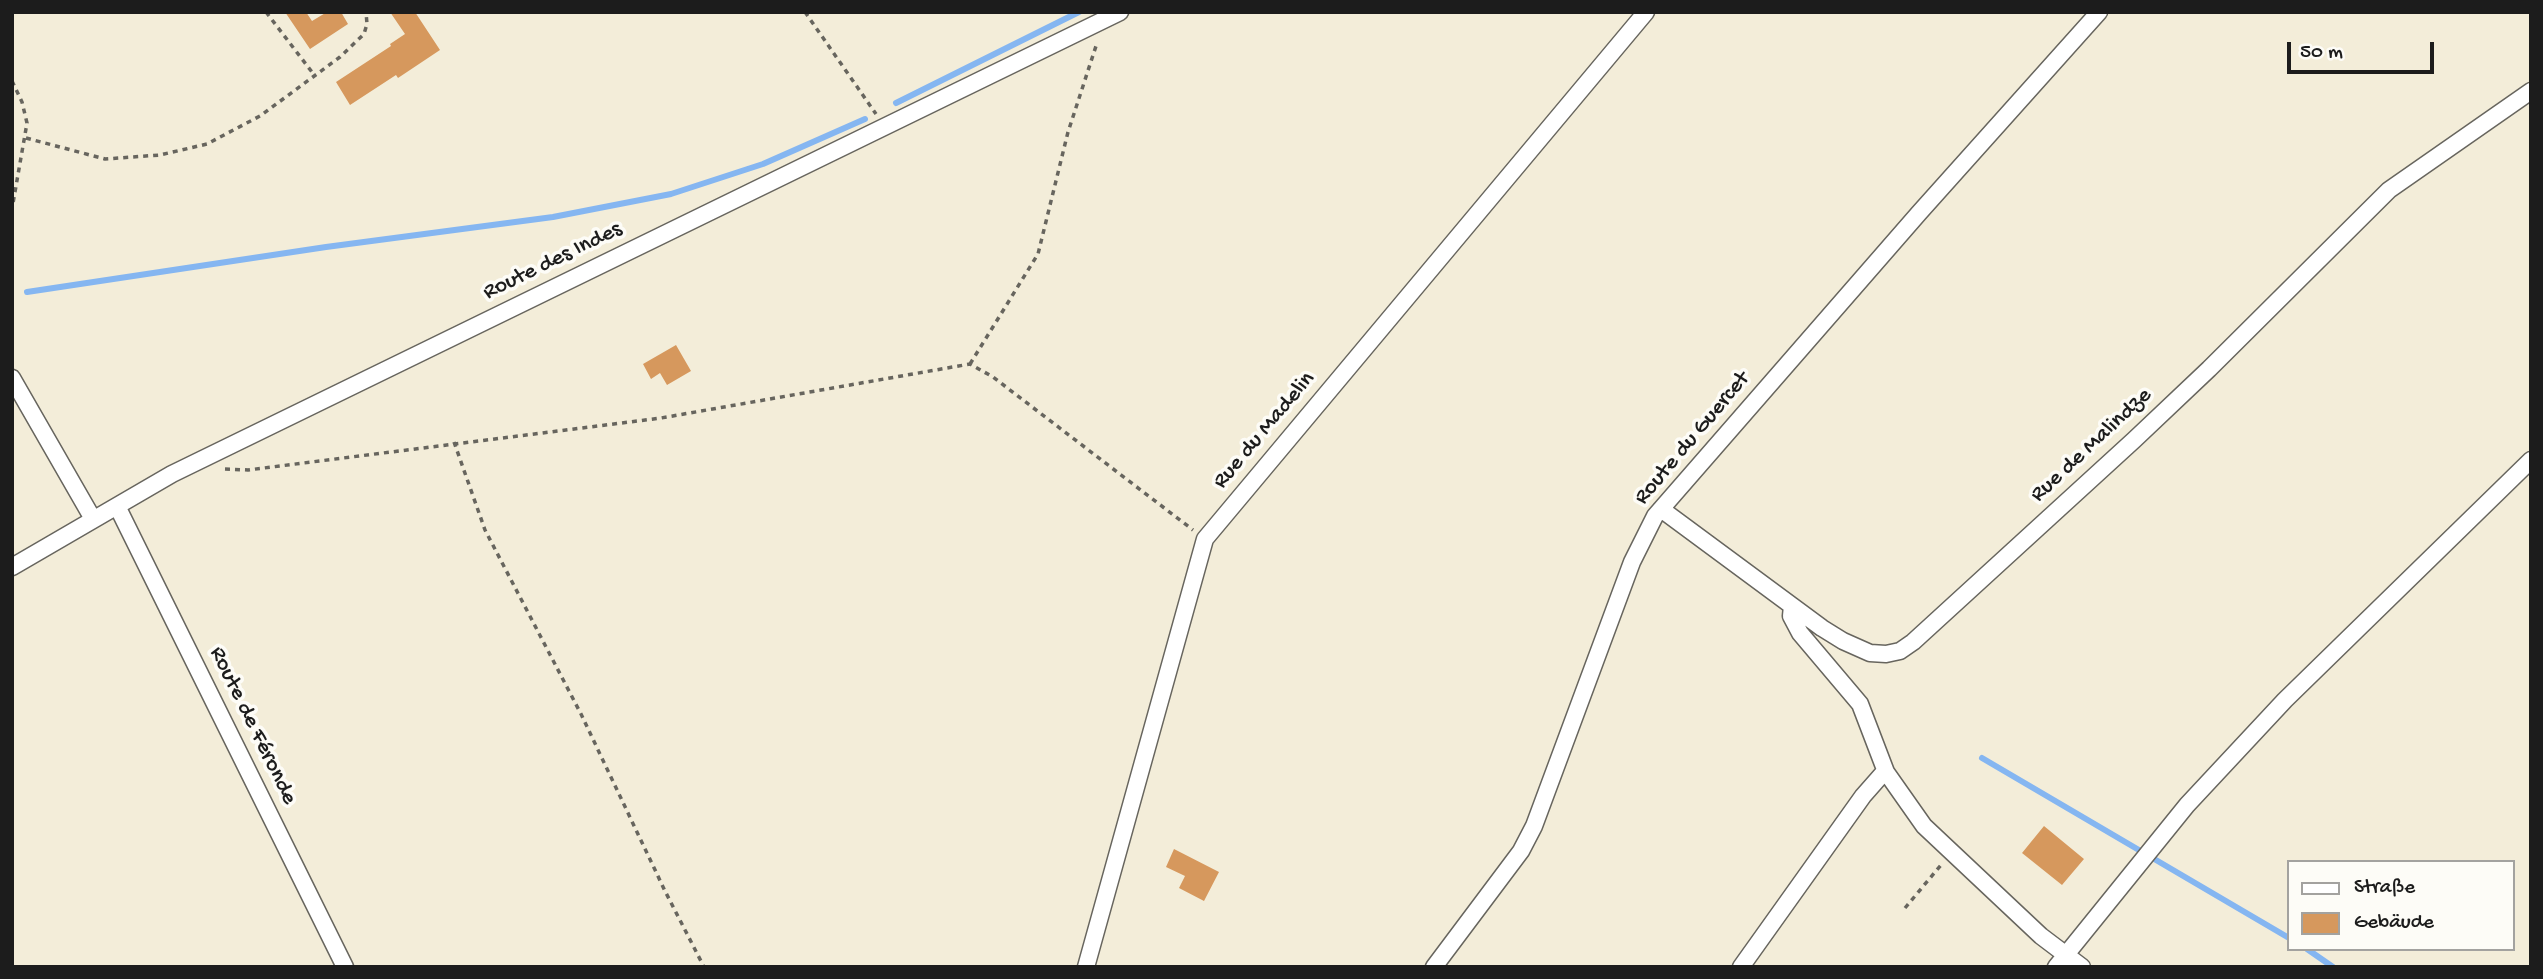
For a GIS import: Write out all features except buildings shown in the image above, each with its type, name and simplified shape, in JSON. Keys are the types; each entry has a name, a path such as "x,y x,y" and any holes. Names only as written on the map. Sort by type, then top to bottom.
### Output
{"street":[{"name":"Route des Indes","path":"12,567 200,460 1120,12"},
{"name":"Rue du Madelin","path":"1086,967 1205,539 1646,12"},
{"name":"Route du Guercet","path":"1434,967 1521,851 1535,826 1647,528 1919,213 2099,12"},
{"name":"Rue de Malindze","path":"1661,509 1822,628 1864,651 1886,654 1906,647 2134,440 2389,190 2531,91"},
{"path":"12,378 93,519"},
{"path":"2060,960 2187,804 2285,700 2531,460"},
{"name":"Route de Féronde","path":"117,506 345,967"},
{"path":"1792,606 1790,612 1805,641 1860,704 1885,771 1924,826 2041,936 2060,960 2082,967"},
{"path":"1741,967 1863,796 1885,771"}],"path":[{"path":"266,12 315,76"},
{"path":"26,138 105,159 142,158 207,144 243,126 340,57 364,34 366,12"},
{"path":"805,12 885,127"},
{"path":"970,364 1038,254 1068,132 1095,51 1098,33 1094,25"},
{"path":"12,82 25,111 26,138 12,209"},
{"path":"200,460 216,468 248,470 661,418 970,364 993,377 1205,539"},
{"path":"454,442 485,530 580,714 704,967"},
{"path":"1905,908 1951,852"}],"waterway":[{"path":"896,103 1079,12"},
{"path":"27,292 326,247 553,217 671,194 763,164 865,119"},
{"path":"1982,758 2288,937"},
{"path":"2310,951 2333,967"}]}
